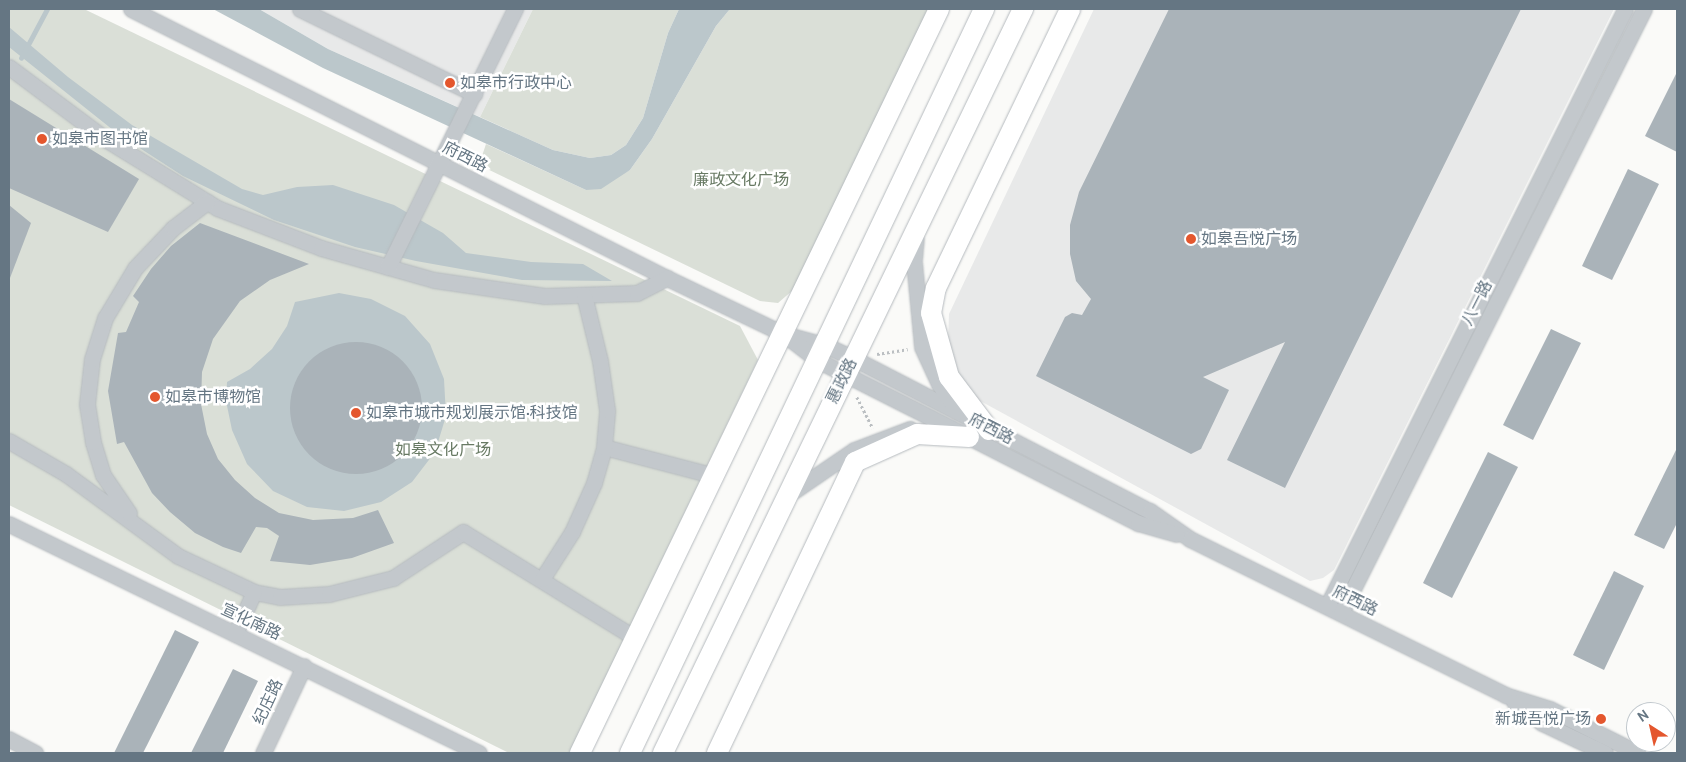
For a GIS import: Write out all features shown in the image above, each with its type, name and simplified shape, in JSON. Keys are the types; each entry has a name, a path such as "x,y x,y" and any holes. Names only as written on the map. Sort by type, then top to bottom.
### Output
{"main road":[{"path":"580,753 784,334 939,9"},
{"name":"惠政路","path":"629,752 984,9"},
{"name":"惠政路","path":"663,753 784,497 1023,9"},
{"path":"988,430 949,377 931,313 936,288 1070,9"},
{"path":"717,753 855,462 917,434 969,438"}],"street":[{"name":"府西路","path":"131,9 667,278 849,367 958,414 1150,511 1190,539 1505,695 1550,709 1638,753"},
{"path":"300,9 474,94"},
{"path":"388,267 441,165 515,9"},
{"name":"八一路","path":"1327,606 1625,9"},
{"name":"八一路","path":"1341,613 1644,9"},
{"path":"9,68 107,140 207,202 321,248 388,267 478,287 545,296 637,293 667,278"},
{"path":"136,523 103,475 92,442 87,404 92,359 105,318 135,268 173,228 207,202"},
{"path":"917,227 914,262 922,347 939,384 958,414"},
{"path":"542,579 572,532 594,483 604,447 607,410 600,361 584,295"},
{"name":"府西路","path":"849,367 969,438 1138,523 1190,539"},
{"path":"784,497 854,450 879,439 913,428 946,425"},
{"path":"9,441 66,474 136,523 178,556 254,592 280,596 329,594 392,578 463,532 635,638"},
{"path":"604,447 715,476"},
{"name":"宣化南路","path":"9,524 304,666 479,753"},
{"path":"235,634 254,592"},
{"name":"纪庄路","path":"263,753 304,666"},
{"name":"府西路","path":"1505,695 1542,723 1604,753"},
{"path":"676,753 679,719"},
{"path":"9,739 36,753"}],"path":[{"path":"879,439 849,367 922,347"}],"shaded area":[{"path":"213,9 259,9 328,49 553,150 590,158 611,155 626,145 643,118 668,33 679,9 730,9 716,26 652,139 630,170 601,189 586,190 323,68"},
{"name":"如皋市行政中心","path":"259,9 533,9 480,117 328,49"},
{"path":"1094,9 1614,9 1334,570 1323,578 1310,581 973,397 954,370 948,341 949,314"},
{"path":"9,27 68,77 132,125 242,189 263,195 297,187 333,185 394,205 443,233 466,253 531,262 583,264 612,281 522,280 416,261 355,247 274,220 183,176 118,134 9,47"},
{"path":"339,293 371,299 405,316 430,344 444,379 446,416 435,452 412,482 381,502 344,511 307,507 273,491 247,464 232,430 226,401 227,382 250,369 272,349 287,326 295,302"}],"green space":[{"name":"如皋文化广场","path":"9,9 84,9 740,326 758,360 569,753 509,753 9,505"},
{"path":"533,9 679,9 668,33 643,118 626,145 611,155 590,158 553,150 480,117"},
{"name":"廉政文化广场","path":"730,9 932,9 800,284 778,303 760,301 479,165 486,144 586,190 630,170 652,139 716,26"}],"building":[{"name":"如皋吾悦广场","path":"1169,9 1521,9 1285,488 1227,460 1285,342 1203,377 1229,390 1201,449 1191,454 1036,376 1065,317 1072,313 1082,315 1091,299 1076,281 1070,254 1070,225 1079,192"},
{"path":"1677,72 1677,152 1645,136"},
{"name":"如皋市图书馆","path":"9,99 139,179 108,232 9,188"},
{"path":"1628,169 1659,184 1612,280 1582,266"},
{"path":"9,205 31,223 10,278 9,278"},
{"name":"如皋市博物馆","path":"200,223 309,264 270,280 240,301 213,339 202,372 201,404 207,434 218,459 235,480 255,498 279,513 313,520 353,518 378,510 394,543 352,558 310,565 270,561 279,536 267,528 256,527 241,553 223,547 195,533 170,512 152,493 124,442 117,444 108,391 118,333 126,332 139,302 133,296 151,269 171,246"},
{"path":"1551,329 1581,343 1533,440 1503,425"},
{"name":"如皋市城市规划展示馆·科技馆","path":"356,342 369,343 381,347 403,361 417,383 421,395 421,421 417,433 403,455 381,469 369,473 356,474 343,473 331,469 309,455 295,433 291,421 290,408 291,395 295,383 309,361 331,347 343,343"},
{"path":"1677,448 1677,523 1664,549 1634,535"},
{"path":"1488,452 1518,467 1452,598 1423,583"},
{"path":"1614,571 1644,586 1604,670 1573,655"},
{"path":"175,630 199,642 143,753 114,753"},
{"path":"233,669 258,681 223,753 191,753"}],"waterway":[{"path":"21,58 47,9"}],"place":[{"name":"如皋市行政中心","path":"450,83"},
{"name":"如皋市图书馆","path":"42,139"},
{"name":"如皋吾悦广场","path":"1191,239"},
{"name":"如皋市博物馆","path":"155,397"},
{"name":"如皋市城市规划展示馆·科技馆","path":"356,413"},
{"name":"新城吾悦广场","path":"1601,719"}]}
